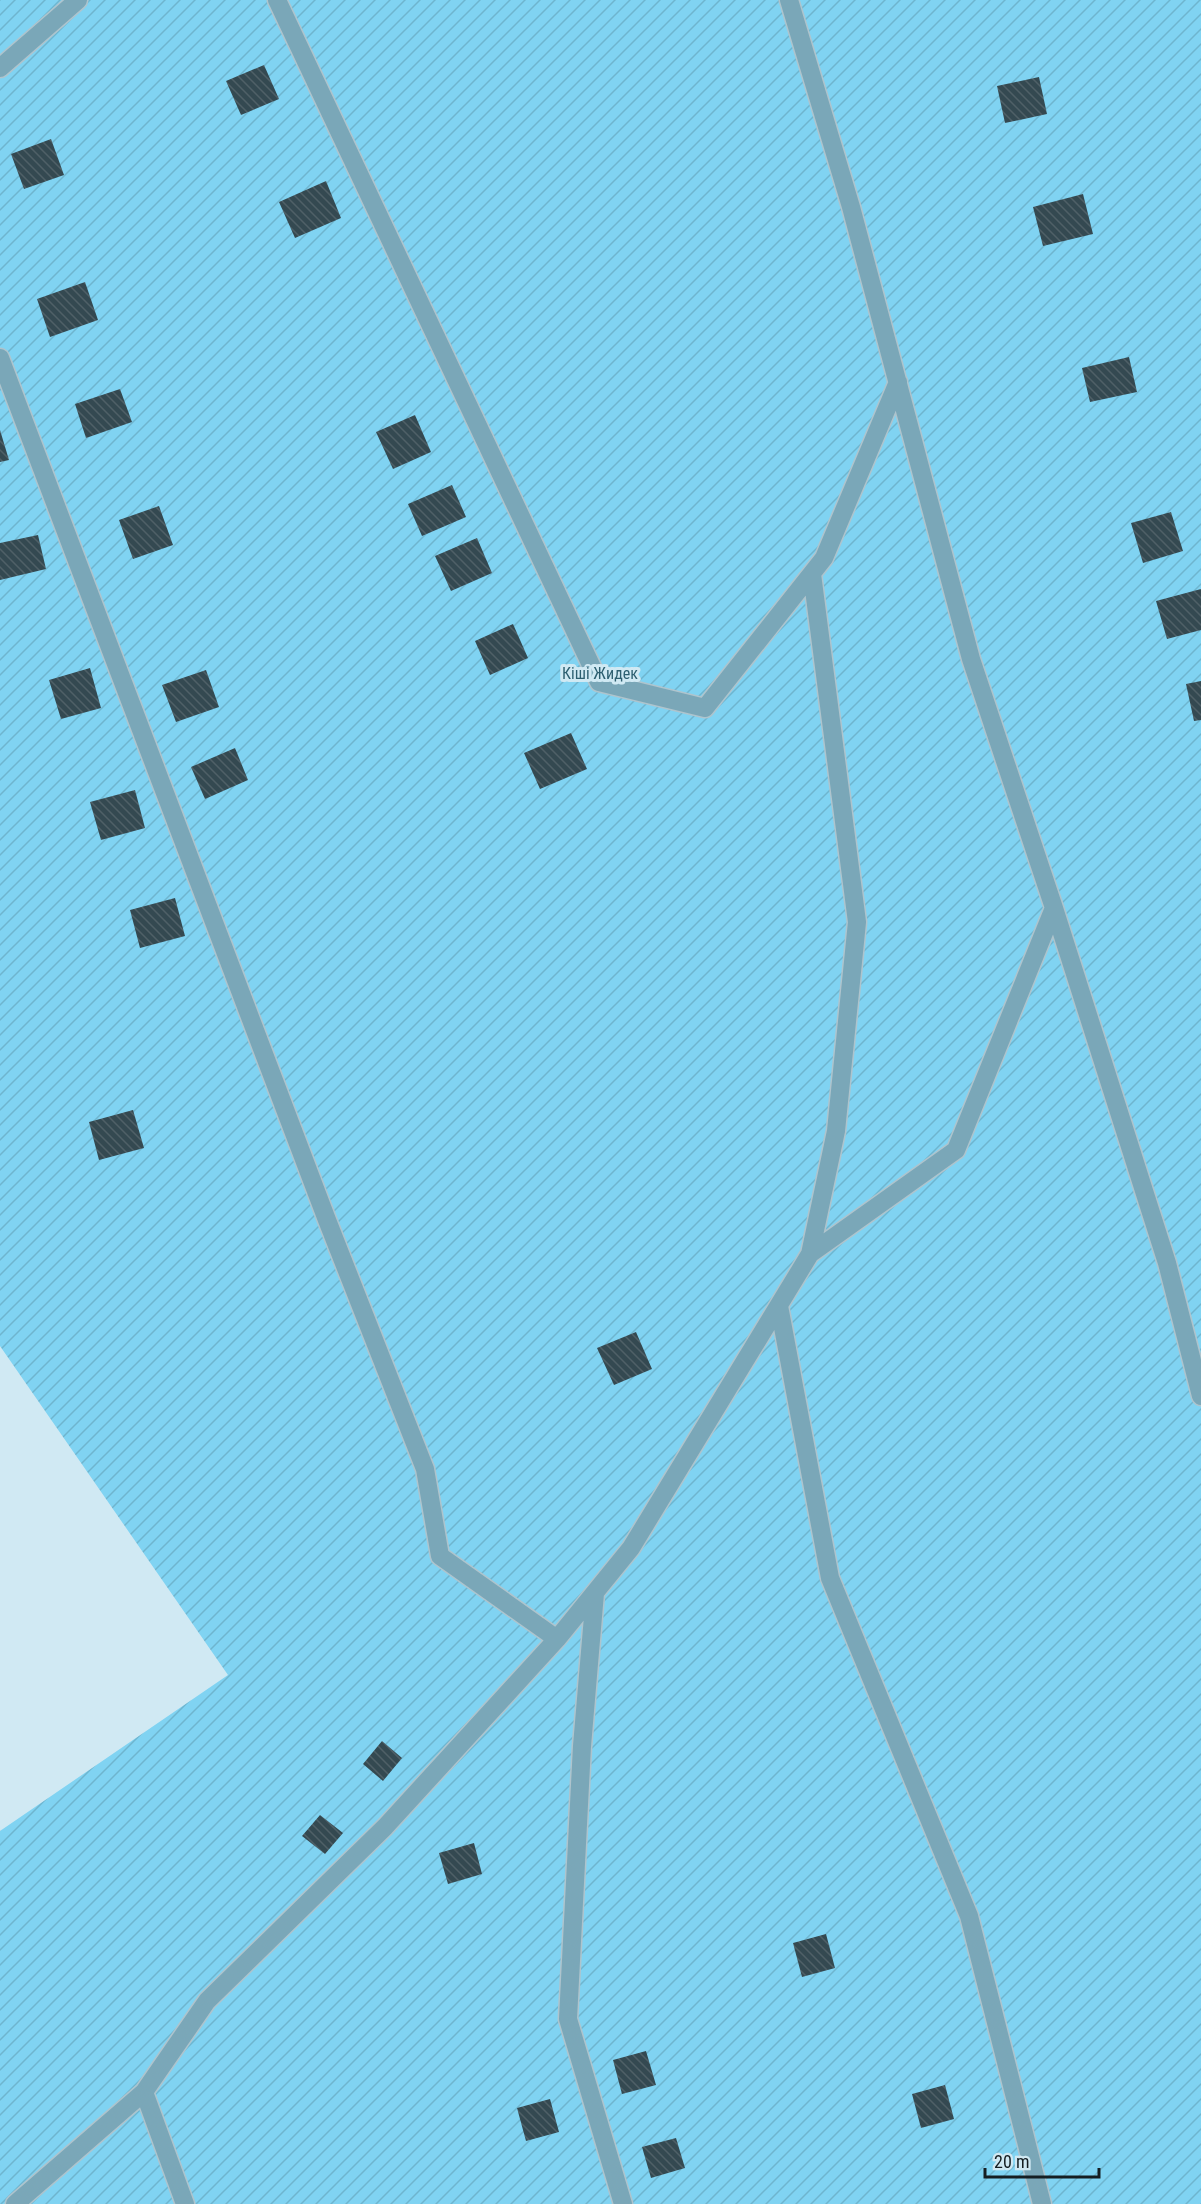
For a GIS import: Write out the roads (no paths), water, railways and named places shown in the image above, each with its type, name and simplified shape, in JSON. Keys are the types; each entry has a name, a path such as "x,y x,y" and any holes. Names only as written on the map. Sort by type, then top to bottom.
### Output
{"street":[{"path":"0,68 78,0"},
{"path":"278,0 599,682 705,708 824,558 898,382"},
{"path":"789,0 847,195 971,659 1054,908 1167,1263 1201,1396"},
{"path":"0,358 323,1209 425,1469 440,1556 557,1639"},
{"path":"15,2204 144,2092 207,2001 385,1827 557,1639 631,1548 810,1254 836,1131 857,922 812,574"},
{"path":"810,1254 956,1150 1054,908"},
{"path":"779,1306 830,1578 969,1917 1042,2204"},
{"path":"595,1593 582,1746 568,2019 623,2204"},
{"path":"144,2092 184,2204"}],"park label":[{"name":"Кіші Жидек","path":"600,673"}]}
